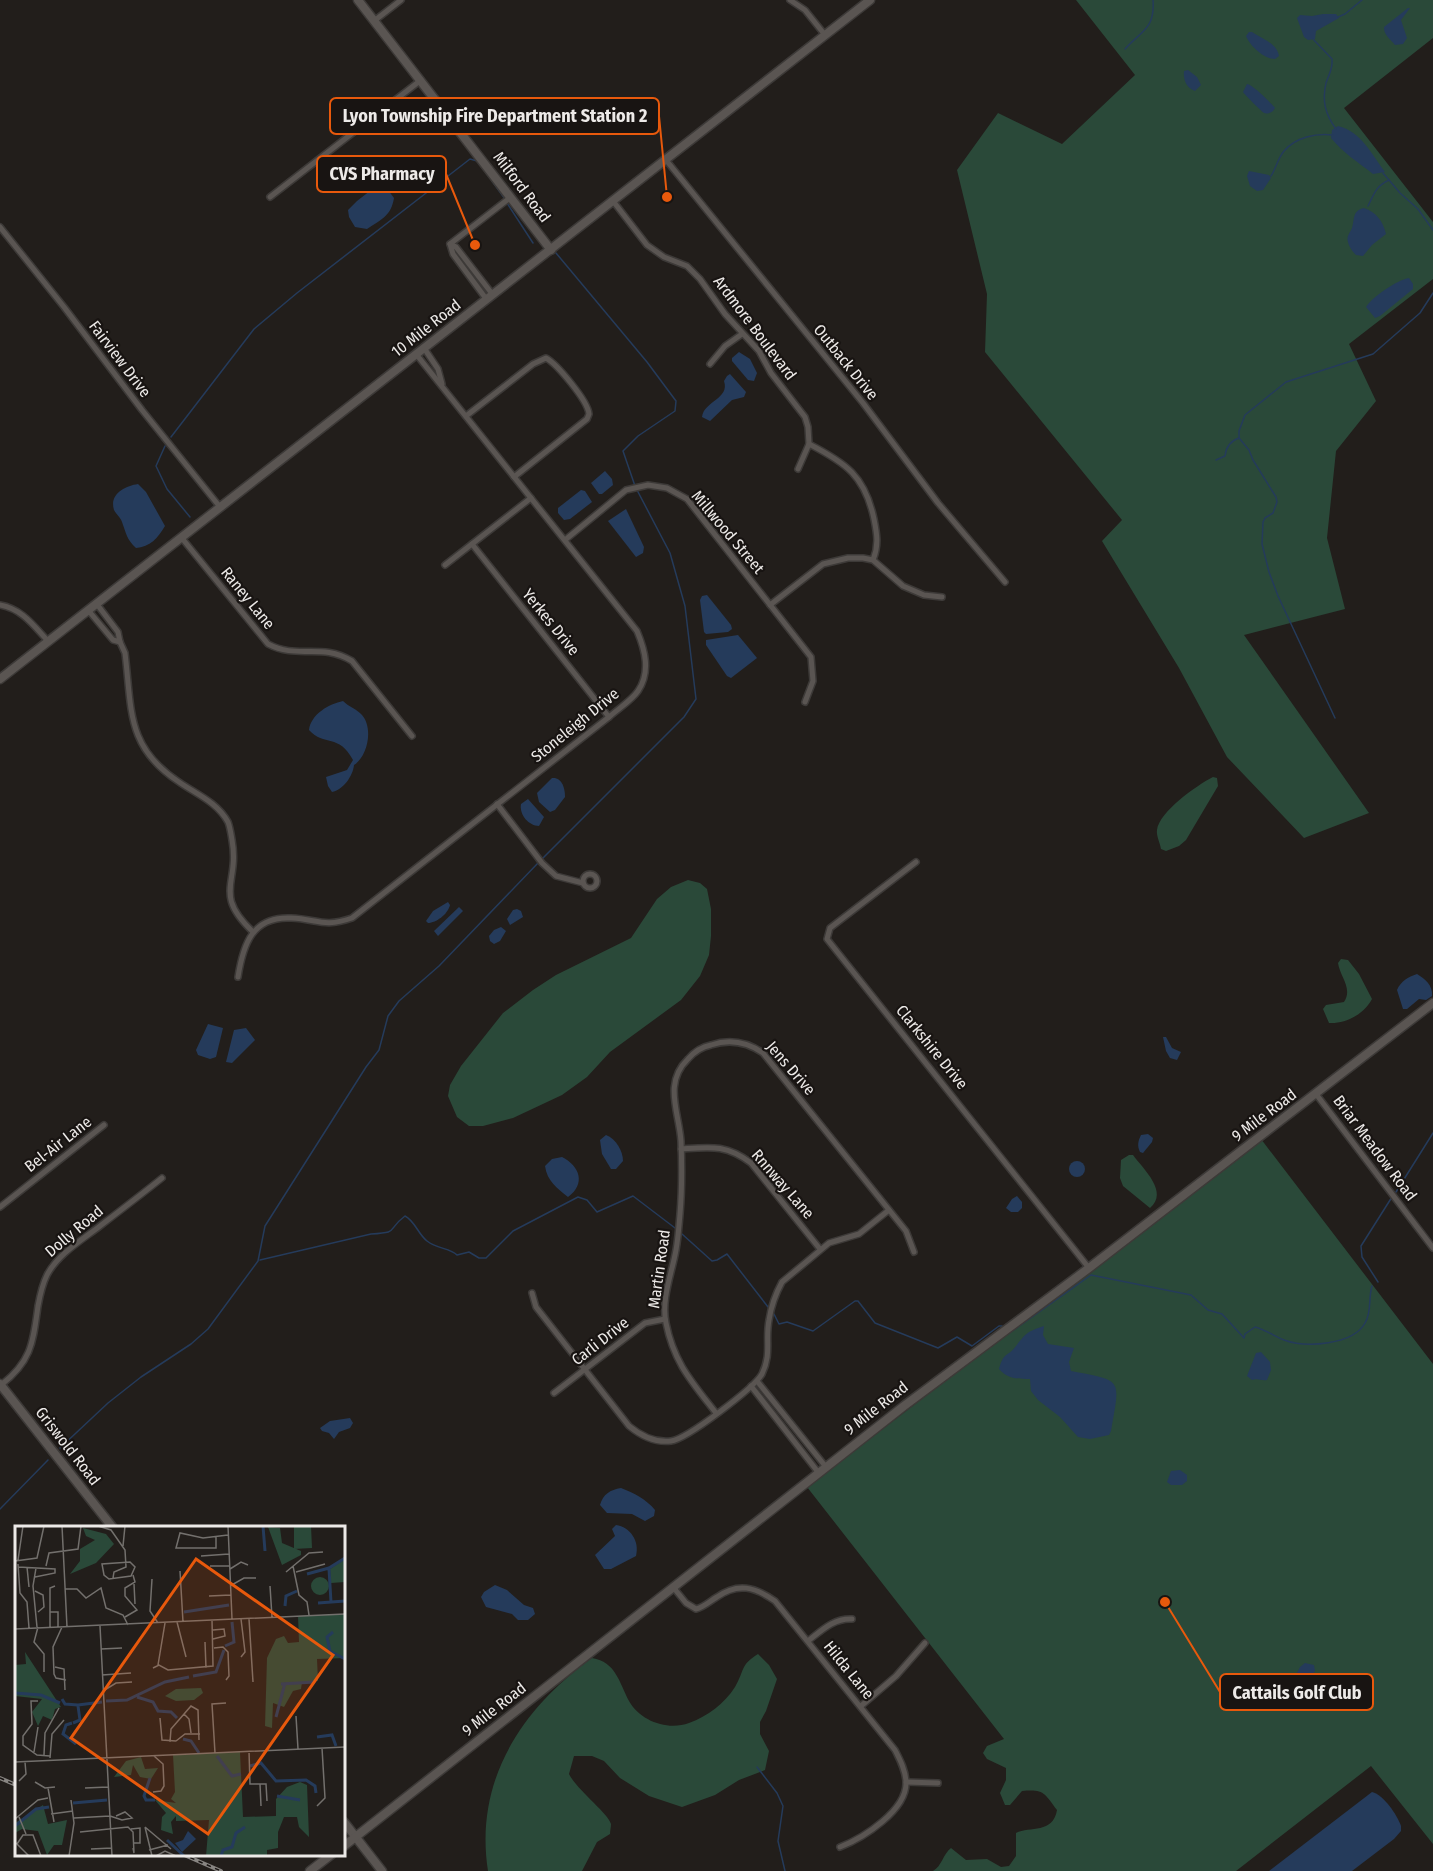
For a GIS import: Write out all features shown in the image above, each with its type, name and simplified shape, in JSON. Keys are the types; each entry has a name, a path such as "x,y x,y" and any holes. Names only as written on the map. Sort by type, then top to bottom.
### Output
{"street":[{"name":"Milford Road","path":"358,0 551,250"},
{"path":"374,21 401,0"},
{"path":"790,0 805,10 825,35"},
{"name":"10 Mile Road","path":"0,679 870,0"},
{"path":"270,197 421,81"},
{"name":"Outback Drive","path":"666,160 862,403 938,503 1005,582"},
{"path":"490,297 453,254 450,244 511,197"},
{"name":"Ardmore Boulevard","path":"613,201 647,245 664,257 687,266 700,279 742,334 759,351 771,373 805,417 809,444"},
{"name":"Fairview Drive","path":"0,227 220,507"},
{"path":"710,364 725,346 742,334"},
{"name":"Stoneleigh Drive","path":"424,348 438,369 442,386"},
{"name":"Stoneleigh Drive","path":"253,932 260,926 277,919 293,918 336,923 352,918 609,717 638,691 646,670 645,649 637,631 416,354"},
{"path":"466,416 533,364 546,358 555,365 586,404 589,414 587,419 514,477"},
{"path":"798,469 809,444 827,453 853,472 868,494 878,537 873,560"},
{"name":"Millwood Street","path":"565,540 626,490 648,485 667,488 687,499 811,657 813,681 805,702"},
{"path":"445,565 531,498"},
{"name":"Raney Lane","path":"181,537 268,644 282,651 327,651 352,661 412,736"},
{"name":"Yerkes Drive","path":"472,544 609,717"},
{"path":"770,605 823,564 848,558 873,560 903,586 924,595 942,597"},
{"path":"96,603 118,633 125,653 134,728 147,753 161,769 217,808 229,824 233,846 229,896 233,909 253,932 244,947 238,977"},
{"path":"0,605 20,612 48,641"},
{"path":"88,609 113,640 120,642"},
{"path":"497,804 542,863 556,876 583,883"},
{"name":"Clarkshire Drive","path":"916,862 830,928 827,939 1089,1268"},
{"name":"9 Mile Road","path":"345,1845 923,1391 1089,1268 1433,1003"},
{"name":"Jens Drive","path":"681,1149 672,1090 680,1068 691,1055 706,1046 724,1042 755,1047 770,1061 906,1231 914,1252"},
{"name":"Briar Meadow Road","path":"1316,1094 1433,1248"},
{"name":"Bel-Air Lane","path":"0,1207 105,1125"},
{"name":"Rnnway Lane","path":"681,1149 724,1148 751,1162 820,1249"},
{"name":"Martin Road","path":"681,1149 680,1212 676,1251 667,1289 665,1319 681,1368 716,1413"},
{"name":"Dolly Road","path":"1,1384 19,1370 29,1354 41,1288 51,1268 61,1257 162,1178"},
{"path":"532,1293 536,1307 629,1426 639,1434 654,1440 672,1441 690,1433 757,1381 768,1357 768,1321 778,1290 789,1275 820,1249 830,1243 859,1234 889,1210"},
{"name":"Carli Drive","path":"554,1393 645,1323 665,1319"},
{"path":"757,1381 826,1467"},
{"name":"Griswold Road","path":"1,1384 112,1526"},
{"path":"752,1386 818,1473"},
{"name":"Hilda Lane","path":"673,1587 686,1603 696,1609 727,1590 737,1587 749,1587 775,1601 895,1750 906,1782"},
{"path":"808,1641 834,1621 844,1618 852,1619"},
{"path":"861,1706 896,1676 925,1643"},
{"path":"840,1847 863,1836 895,1810 905,1791 906,1782 938,1783"},
{"path":"345,1823 382,1871"},
{"path":"310,1871 329,1856"}],"green space":[{"path":"1076,0 1433,0 1433,38 1344,108 1433,222 1433,279 1349,344 1376,401 1336,451 1327,538 1345,609 1244,635 1369,813 1304,838 1227,757 1179,668 1102,541 1122,520 985,352 987,294 957,170 998,113 1062,144 1135,75"},
{"path":"1213,777 1217,778 1218,786 1186,840 1179,846 1166,851 1161,849 1157,830 1164,815 1198,786"},
{"path":"688,880 700,883 707,889 711,909 711,936 709,955 700,976 681,1000 610,1052 587,1077 562,1095 513,1118 483,1126 469,1126 457,1117 448,1096 450,1085 461,1066 503,1013 556,975 631,938 657,899 671,887"},
{"path":"1341,959 1348,960 1359,974 1372,999 1354,1017 1342,1022 1329,1023 1323,1009 1326,1005 1344,1002 1347,992 1338,963"},
{"path":"1261,1139 1433,1364 1433,1844 1371,1766 1236,1871 933,1871 951,1848 966,1860 987,1859 1001,1867 1009,1866 1016,1856 1016,1833 1046,1826 1055,1818 1057,1810 1043,1793 1035,1791 1022,1791 1010,1805 1005,1805 1000,1793 1006,1780 1006,1768 987,1759 983,1753 987,1746 1004,1739 807,1487"},
{"path":"1133,1155 1156,1188 1155,1202 1150,1208 1123,1186 1120,1178 1121,1160"},
{"path":"758,1654 769,1665 777,1679 760,1722 760,1734 769,1751 765,1770 739,1780 715,1795 682,1807 649,1796 620,1778 604,1761 592,1756 574,1756 569,1774 609,1819 610,1834 597,1842 582,1871 488,1871 486,1838 488,1807 496,1778 508,1750 524,1724 567,1678 592,1658 600,1660 612,1668 629,1701 640,1714 664,1725 681,1725 703,1717 721,1704 735,1687 745,1665"}],"water":[{"path":"1410,8 1401,20 1407,38 1403,44 1395,45 1386,34 1384,27"},
{"path":"1336,14 1339,18 1316,31 1315,39 1308,40 1304,37 1297,18 1300,15"},
{"path":"1249,32 1272,45 1279,56 1275,59 1266,57 1258,51 1246,36"},
{"path":"1188,70 1197,77 1201,85 1195,91 1189,88 1185,80 1184,71"},
{"path":"1247,84 1257,90 1275,108 1273,111 1264,113 1243,92"},
{"path":"1338,126 1360,138 1385,172 1373,174 1341,148 1331,138 1332,130"},
{"path":"1249,171 1269,175 1271,178 1263,190 1257,191 1250,186 1247,176"},
{"path":"375,187 388,190 394,198 391,209 367,229 355,227 348,210"},
{"path":"1364,208 1378,218 1386,234 1363,256 1356,255 1349,246 1348,235 1356,213"},
{"path":"1409,278 1413,289 1375,318 1366,307 1369,303 1392,285"},
{"path":"739,352 750,359 757,373 754,381 748,380 732,361 732,358"},
{"path":"730,374 746,392 744,397 732,400 710,421 702,417 707,407 723,392 724,381"},
{"path":"605,471 612,479 613,485 599,494 591,483"},
{"path":"138,484 146,492 165,526 153,541 136,548 129,539 113,504 119,492"},
{"path":"581,490 585,491 592,502 570,519 564,520 558,513 558,508"},
{"path":"626,509 644,547 643,553 636,557 608,521"},
{"path":"707,595 731,625 732,629 728,632 706,634 704,632 700,600 702,596"},
{"path":"738,635 757,658 731,678 727,676 706,645 706,640"},
{"path":"343,701 360,713 366,721 368,735 362,756 354,765 347,782 332,792 326,777 347,770 353,760 342,746 320,738 309,730 310,724 317,715"},
{"path":"552,778 561,781 565,797 555,810 550,812 539,802 537,793"},
{"path":"528,799 544,817 539,826 528,822 523,816 521,804"},
{"path":"448,902 450,905 447,912 431,923 426,921 433,911"},
{"path":"459,907 463,911 438,936 434,931"},
{"path":"513,910 521,911 523,917 510,925 507,919"},
{"path":"501,927 506,931 500,941 494,944 490,941 489,936"},
{"path":"1417,974 1426,980 1432,996 1426,1000 1419,999 1407,1009 1403,1009 1397,990 1405,980"},
{"path":"208,1024 223,1028 216,1057 210,1059 198,1055 196,1050"},
{"path":"246,1028 255,1040 232,1063 226,1062 234,1030"},
{"path":"1163,1037 1166,1037 1172,1048 1181,1052 1177,1060 1170,1058"},
{"path":"1148,1134 1153,1138 1152,1142 1143,1153 1140,1152 1138,1146 1140,1137"},
{"path":"606,1135 616,1142 622,1153 623,1161 616,1169 611,1169 602,1154 600,1140"},
{"path":"562,1157 577,1170 579,1181 574,1192 568,1197 550,1180 545,1166 552,1159"},
{"path":"1077,1161 1083,1163 1085,1169 1083,1175 1077,1177 1071,1175 1069,1169 1071,1163"},
{"path":"1017,1196 1022,1202 1022,1208 1018,1212 1011,1212 1006,1208"},
{"path":"1044,1326 1043,1335 1048,1344 1074,1348 1069,1362 1071,1371 1101,1377 1114,1385 1116,1401 1109,1435 1090,1439 1078,1437 1060,1417 1038,1400 1031,1391 1030,1379 1013,1378 999,1369 1004,1357 1025,1335"},
{"path":"1261,1352 1270,1362 1271,1370 1267,1380 1252,1380 1247,1376 1256,1353"},
{"path":"350,1418 353,1423 350,1428 339,1432 334,1439 320,1428 330,1421"},
{"path":"1180,1470 1187,1475 1187,1481 1182,1485 1171,1485 1167,1482 1171,1471"},
{"path":"621,1488 648,1503 655,1510 654,1516 645,1521 632,1514 607,1513 600,1505 603,1498 610,1491"},
{"path":"616,1525 626,1529 633,1536 637,1545 636,1556 611,1569 604,1569 595,1555 615,1536 612,1529"},
{"path":"495,1585 507,1590 524,1605 533,1608 535,1614 528,1620 518,1620 512,1614 486,1607 481,1597 484,1592"},
{"path":"1305,1663 1314,1665 1315,1671 1306,1684 1298,1682 1295,1677"},
{"path":"1372,1792 1385,1801 1401,1826 1401,1831 1394,1839 1352,1871 1269,1871"}],"waterway":[{"path":"1125,49 1150,23 1153,0"},
{"path":"1338,17 1362,0"},
{"path":"1313,39 1332,59 1326,83 1325,102 1329,118 1336,129"},
{"path":"1271,176 1282,154 1294,142 1313,135 1333,135"},
{"path":"171,437 254,329 470,159 477,161"},
{"path":"1383,173 1418,209 1433,230"},
{"path":"1368,206 1378,188 1389,180"},
{"path":"492,181 505,199"},
{"path":"507,203 533,243"},
{"path":"556,253 647,362 676,401 675,411 638,436 623,451 635,486"},
{"path":"1335,718 1269,572 1262,544 1263,522 1273,513 1277,502 1276,497 1249,450 1239,438 1239,431 1245,415 1286,382 1373,354 1420,313 1433,293"},
{"path":"1216,460 1225,456 1229,445 1239,438"},
{"path":"165,446 156,466 167,489 190,517"},
{"path":"542,859 684,717 696,699 685,606 670,553 637,490"},
{"path":"60,1448 108,1403 141,1377 191,1344 208,1329 258,1261 265,1226 379,1050 388,1016 399,1001 439,966 538,863"},
{"path":"1396,1192 1433,1133"},
{"path":"260,1260 390,1231 405,1216 431,1244 457,1255 469,1252 479,1258 486,1258 513,1231 578,1197 587,1200 597,1212 633,1196 675,1228"},
{"path":"1378,1282 1362,1257 1361,1246 1392,1197"},
{"path":"682,1234 712,1261 727,1254 768,1307"},
{"path":"1008,1334 1091,1275 1191,1295 1208,1310 1222,1314 1244,1338 1245,1334 1255,1327 1293,1342 1328,1343 1350,1336 1365,1323 1372,1286"},
{"path":"774,1314 779,1324 787,1322 813,1331 858,1301 875,1323 938,1348 957,1337 972,1346 1002,1326"},
{"path":"0,1509 48,1460"},
{"path":"757,1767 777,1793 783,1806 778,1841 785,1871"}],"railway":[{"path":"0,1778 15,1785"},
{"path":"187,1856 221,1871"}],"place":[{"name":"Lyon Township Fire Department Station 2","path":"667,197"},
{"name":"CVS Pharmacy","path":"475,245"},
{"name":"Cattails Golf Club","path":"1165,1602"}]}
